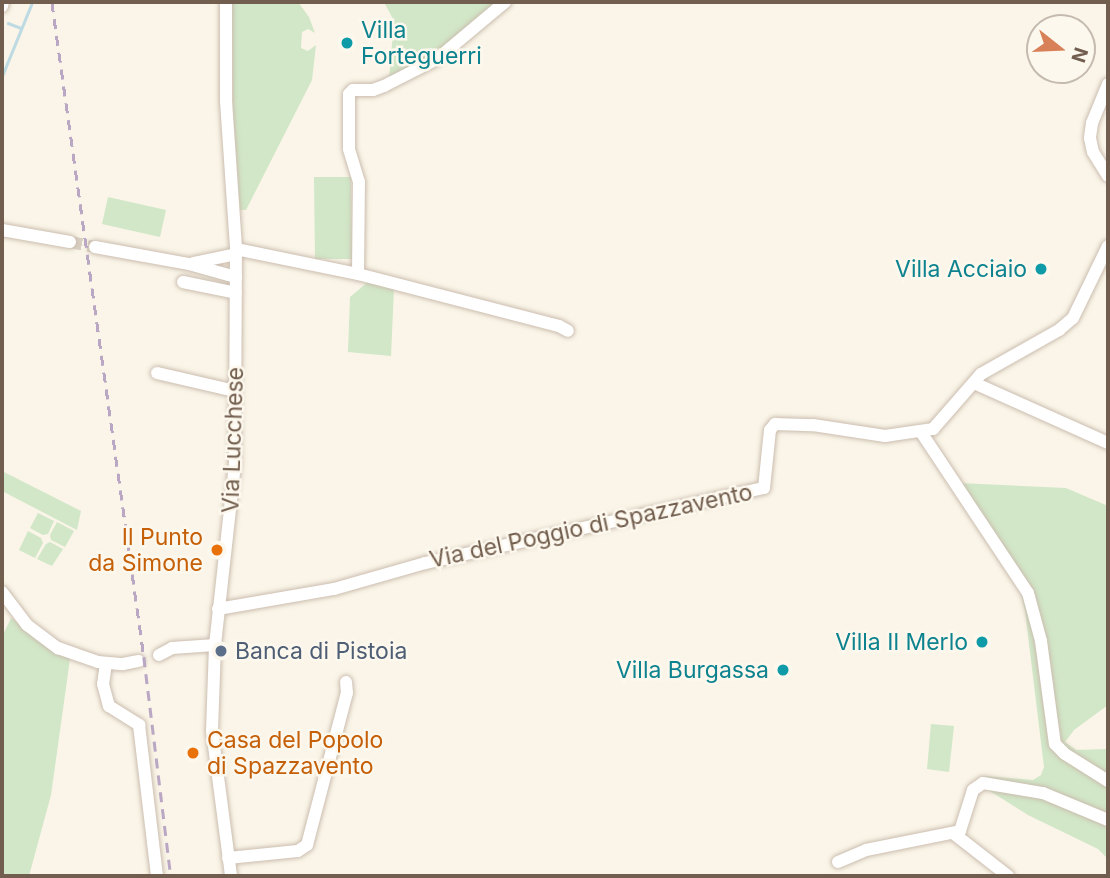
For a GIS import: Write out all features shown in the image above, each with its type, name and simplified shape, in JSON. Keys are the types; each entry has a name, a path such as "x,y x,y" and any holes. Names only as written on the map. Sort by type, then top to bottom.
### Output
{"street":[{"name":"Via Lucchese","path":"226,2 226,101 236,251 235,391 231,513 218,609 212,731 231,876"},
{"path":"358,274 359,182 349,149 349,94 356,89 368,91 384,86 437,59 505,2"},
{"path":"1108,84 1092,122 1090,138 1093,152 1108,176"},
{"path":"2,230 70,242"},
{"name":"Via del Poggio di Spazzavento","path":"218,609 334,589 425,563 764,488 770,430 775,424 794,423 885,436 921,432 938,426 991,366 1059,330 1073,318 1108,246"},
{"path":"95,247 189,264 236,277"},
{"path":"189,264 236,251 358,274 559,326 568,331"},
{"path":"183,282 236,293"},
{"path":"157,373 235,391"},
{"path":"974,383 1108,443"},
{"path":"921,432 1028,593 1041,641 1055,744 1065,754 1108,781"},
{"path":"2,592 27,625 58,648 106,663 139,661"},
{"path":"159,655 172,648 215,645"},
{"path":"106,663 103,684 109,706 139,724 157,876"},
{"path":"228,858 299,851 307,845 347,693 346,682"},
{"path":"838,862 858,852 953,833 964,827 973,790 983,783 1043,793 1108,820"},
{"path":"953,833 1008,876"}],"green space":[{"path":"232,2 298,2 309,17 315,33 308,29 302,32 301,48 308,51 316,45 312,80 246,210 240,210 233,110"},
{"path":"384,2 501,2 443,50 389,79 394,21"},
{"path":"314,177 351,177 352,259 315,259"},
{"path":"108,197 166,210 160,237 102,224"},
{"path":"369,281 394,288 391,356 348,352 350,297"},
{"path":"2,471 81,511 77,530 2,491"},
{"path":"960,483 1066,488 1108,506 1108,705 1074,730 1065,742 1076,750 1108,749 1108,859 1098,849 1028,815 982,786 980,778 986,776 1033,780 1041,775 1044,767 1025,611 1015,566"},
{"path":"38,513 54,521 48,534 43,535 30,528"},
{"path":"57,522 74,531 65,547 51,540 50,535"},
{"path":"28,531 41,538 43,543 35,558 19,550"},
{"path":"50,542 63,549 52,566 37,559"},
{"path":"11,618 70,659 51,795 29,876 2,876 2,637"},
{"path":"931,724 954,726 949,772 927,769"}],"waterway":[{"path":"2,76 31,5"},
{"path":"8,23 21,28"}],"tunnel":[{"path":"70,242 95,247"}],"railway":[{"path":"52,2 144,657 171,876"}],"place":[{"name":"Villa Forteguerri","path":"347,43"},
{"name":"Villa Acciaio","path":"1041,269"},
{"name":"Il Punto da Simone","path":"217,550"},
{"name":"Villa Il Merlo","path":"982,642"},
{"name":"Banca di Pistoia","path":"221,651"},
{"name":"Villa Burgassa","path":"783,670"},
{"name":"Casa del Popolo di Spazzavento","path":"193,753"}]}
